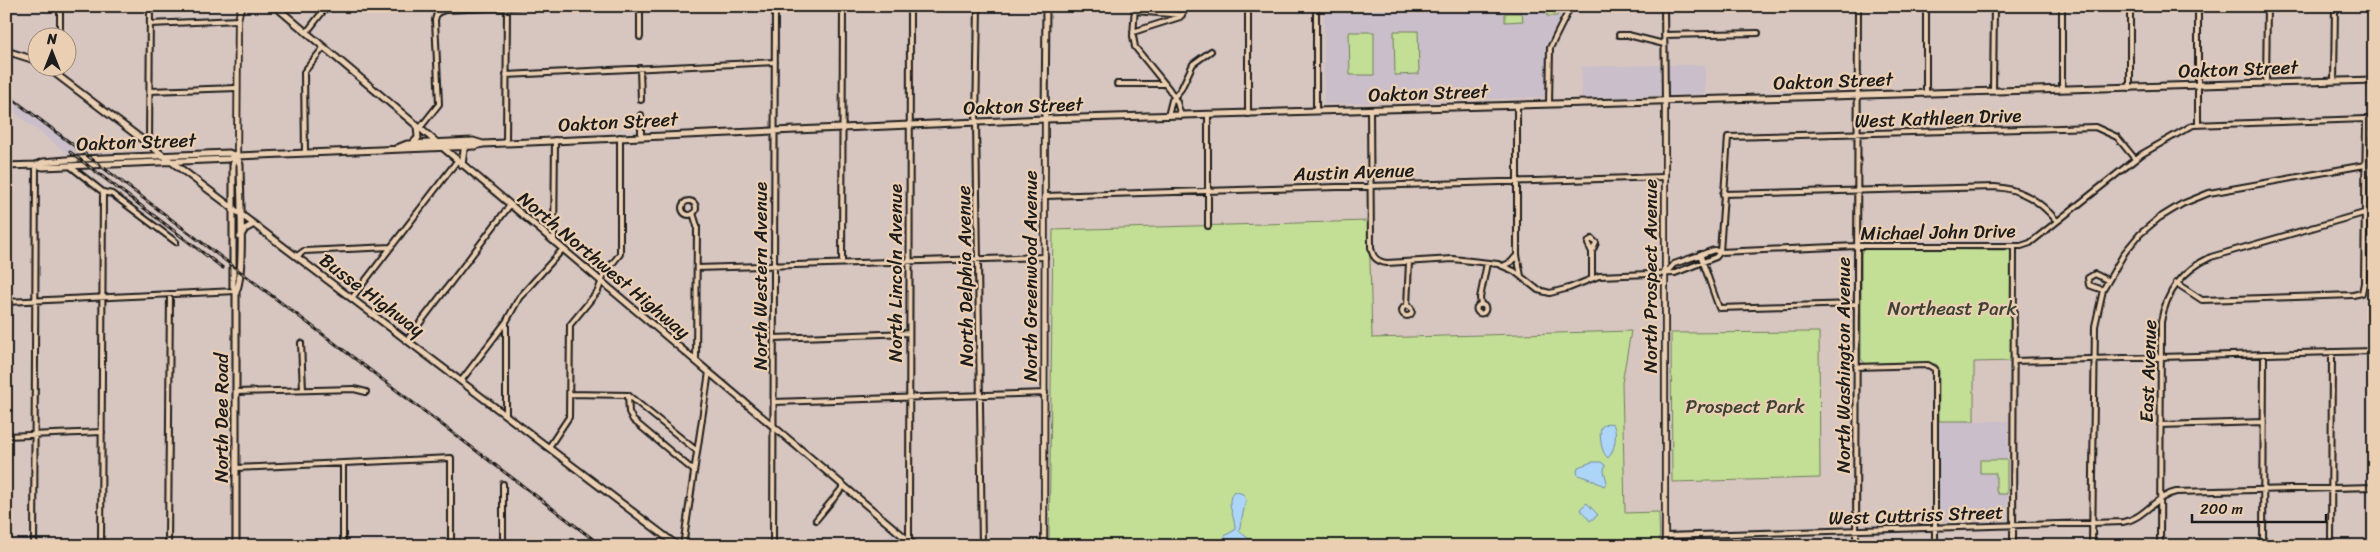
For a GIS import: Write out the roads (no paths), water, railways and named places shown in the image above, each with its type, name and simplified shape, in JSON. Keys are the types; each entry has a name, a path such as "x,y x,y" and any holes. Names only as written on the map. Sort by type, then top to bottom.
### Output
{"main road":[{"name":"North Northwest Highway","path":"275,6 915,546"},
{"name":"North Greenwood Avenue","path":"1045,120 1046,6"},
{"path":"6,51 28,59"},
{"name":"Busse Highway","path":"63,78 678,546"},
{"name":"Oakton Street","path":"6,166 36,165 43,167 229,159 237,156 305,152 467,147 483,144 555,140 909,124 2374,80"},
{"path":"412,144 418,138 419,126"},
{"name":"Oakton Street","path":"397,148 412,144 473,141 483,144"},
{"path":"460,163 464,150 467,147"},
{"name":"Oakton Street","path":"36,165 43,162 229,153 237,156"},
{"name":"North Dee Road","path":"236,546 236,291 232,286 233,165 237,156"},
{"name":"North Dee Road","path":"236,291 240,286 240,165 237,156"},
{"path":"240,237 245,229 254,224"}],"street":[{"path":"60,6 60,28"},
{"path":"150,6 150,145"},
{"name":"North Dee Road","path":"237,156 238,20 240,11 244,6"},
{"path":"307,32 327,6"},
{"path":"419,126 439,104 435,20 437,13 445,10 534,6"},
{"path":"640,6 640,37"},
{"name":"North Western Avenue","path":"774,546 775,6"},
{"path":"842,263 844,6"},
{"name":"North Lincoln Avenue","path":"909,540 910,6"},
{"name":"North Delphia Avenue","path":"978,6 976,122 982,546"},
{"path":"1133,32 1183,15 1188,6"},
{"path":"1248,6 1248,114"},
{"path":"1316,6 1316,111"},
{"path":"1549,104 1550,48 1571,6"},
{"name":"North Prospect Avenue","path":"1664,6 1666,273 1665,546"},
{"name":"North Washington Avenue","path":"1856,546 1858,6"},
{"path":"1926,6 1926,93"},
{"path":"1994,6 1994,91"},
{"path":"2062,6 2062,89"},
{"path":"2130,6 2130,88"},
{"path":"2176,284 2202,300 2353,296 2362,293 2364,283 2366,119 2198,124 2198,6"},
{"path":"2266,83 2267,6"},
{"path":"2334,81 2335,6"},
{"path":"506,143 507,7"},
{"path":"1181,116 1177,102 1165,84 1137,52 1133,32 1135,9 1183,15"},
{"path":"150,24 238,20"},
{"path":"1664,36 1758,33"},
{"path":"1619,35 1628,35 1664,44"},
{"path":"305,152 304,72 324,47"},
{"path":"1168,116 1173,98 1181,89 1193,64 1211,52"},
{"path":"506,75 775,62"},
{"path":"640,68 640,100"},
{"path":"1117,84 1165,84"},
{"path":"150,91 237,88"},
{"path":"1517,105 1517,255 1522,278"},
{"path":"1370,110 1371,247 1376,259 1387,263 1453,259 1487,262 1504,266 1538,290 1550,293 1569,288 1592,278 1666,273"},
{"path":"641,115 641,136"},
{"path":"1208,115 1208,226"},
{"name":"North Greenwood Avenue","path":"1044,546 1045,120"},
{"name":"Michael John Drive","path":"1666,273 1674,264 1714,250 1720,252 1856,246 2014,246 2030,242 2135,159 2171,137 2198,124"},
{"name":"West Kathleen Drive","path":"1723,194 1728,137 2095,128 2117,137 2135,159"},
{"path":"549,447 569,417 570,325 598,291 604,274 620,254 620,137"},
{"path":"554,242 555,140"},
{"path":"352,298 460,163"},
{"path":"34,546 36,165"},
{"path":"70,166 103,192 112,194 176,242"},
{"path":"2092,546 2093,359 2095,326 2103,290 2125,252 2145,229 2171,210 2195,198 2222,190 2365,166"},
{"name":"Austin Avenue","path":"1045,196 1665,177"},
{"path":"1720,252 1723,194 2007,188 2029,196 2046,208 2058,221"},
{"path":"101,546 103,192"},
{"path":"407,340 510,205"},
{"name":"East Avenue","path":"2160,546 2161,357 2163,313 2168,297 2176,284 2196,264 2220,254 2364,213"},
{"path":"693,214 696,226 697,268 696,361"},
{"path":"2013,546 2014,246"},
{"path":"297,256 304,250 392,247"},
{"path":"461,381 506,322 519,298 562,250"},
{"path":"1592,252 1592,278"},
{"name":"Michael John Drive","path":"1666,273 1675,273 1716,258 1720,252"},
{"path":"1700,254 1719,308 1856,304"},
{"path":"1504,266 1517,255"},
{"path":"697,268 1045,257"},
{"path":"1407,306 1409,262"},
{"path":"1481,305 1480,298 1487,262"},
{"path":"2103,290 2089,285 2088,278 2095,274 2108,280"},
{"path":"6,302 236,291"},
{"path":"168,546 170,294"},
{"path":"506,322 506,415"},
{"path":"774,338 909,333"},
{"path":"301,343 303,390"},
{"path":"2014,361 2374,351"},
{"path":"2331,546 2332,352"},
{"path":"2263,546 2264,354"},
{"path":"1856,367 1928,365 1934,367 1935,546"},
{"path":"683,546 709,372"},
{"path":"236,392 354,389 366,392"},
{"path":"774,402 1045,393"},
{"path":"570,394 628,395 696,451"},
{"path":"628,395 628,406 634,420 694,472"},
{"path":"2160,425 2264,422"},
{"path":"6,436 102,432"},
{"path":"236,468 451,458 451,546"},
{"path":"343,463 343,546"},
{"path":"503,484 503,546"},
{"path":"816,520 844,486"},
{"path":"2160,498 2176,492 2374,487"},
{"name":"West Cuttriss Street","path":"1665,536 2128,522 2160,498"}],"water":[{"path":"1608,423 1613,424 1615,427 1615,436 1614,446 1608,458 1602,448 1600,435 1601,427"},
{"path":"1592,462 1601,462 1605,465 1604,471 1607,482 1604,486 1578,475 1578,467"},
{"path":"1234,491 1243,494 1246,500 1239,531 1258,546 1217,546 1226,535 1235,530 1230,505 1231,496"},
{"path":"1587,503 1598,515 1590,521 1580,509"}],"railway":[{"path":"6,94 602,546"},
{"path":"70,152 223,268"}],"park label":[{"name":"Northeast Park","path":"1952,308"},
{"name":"Prospect Park","path":"1745,406"}]}
